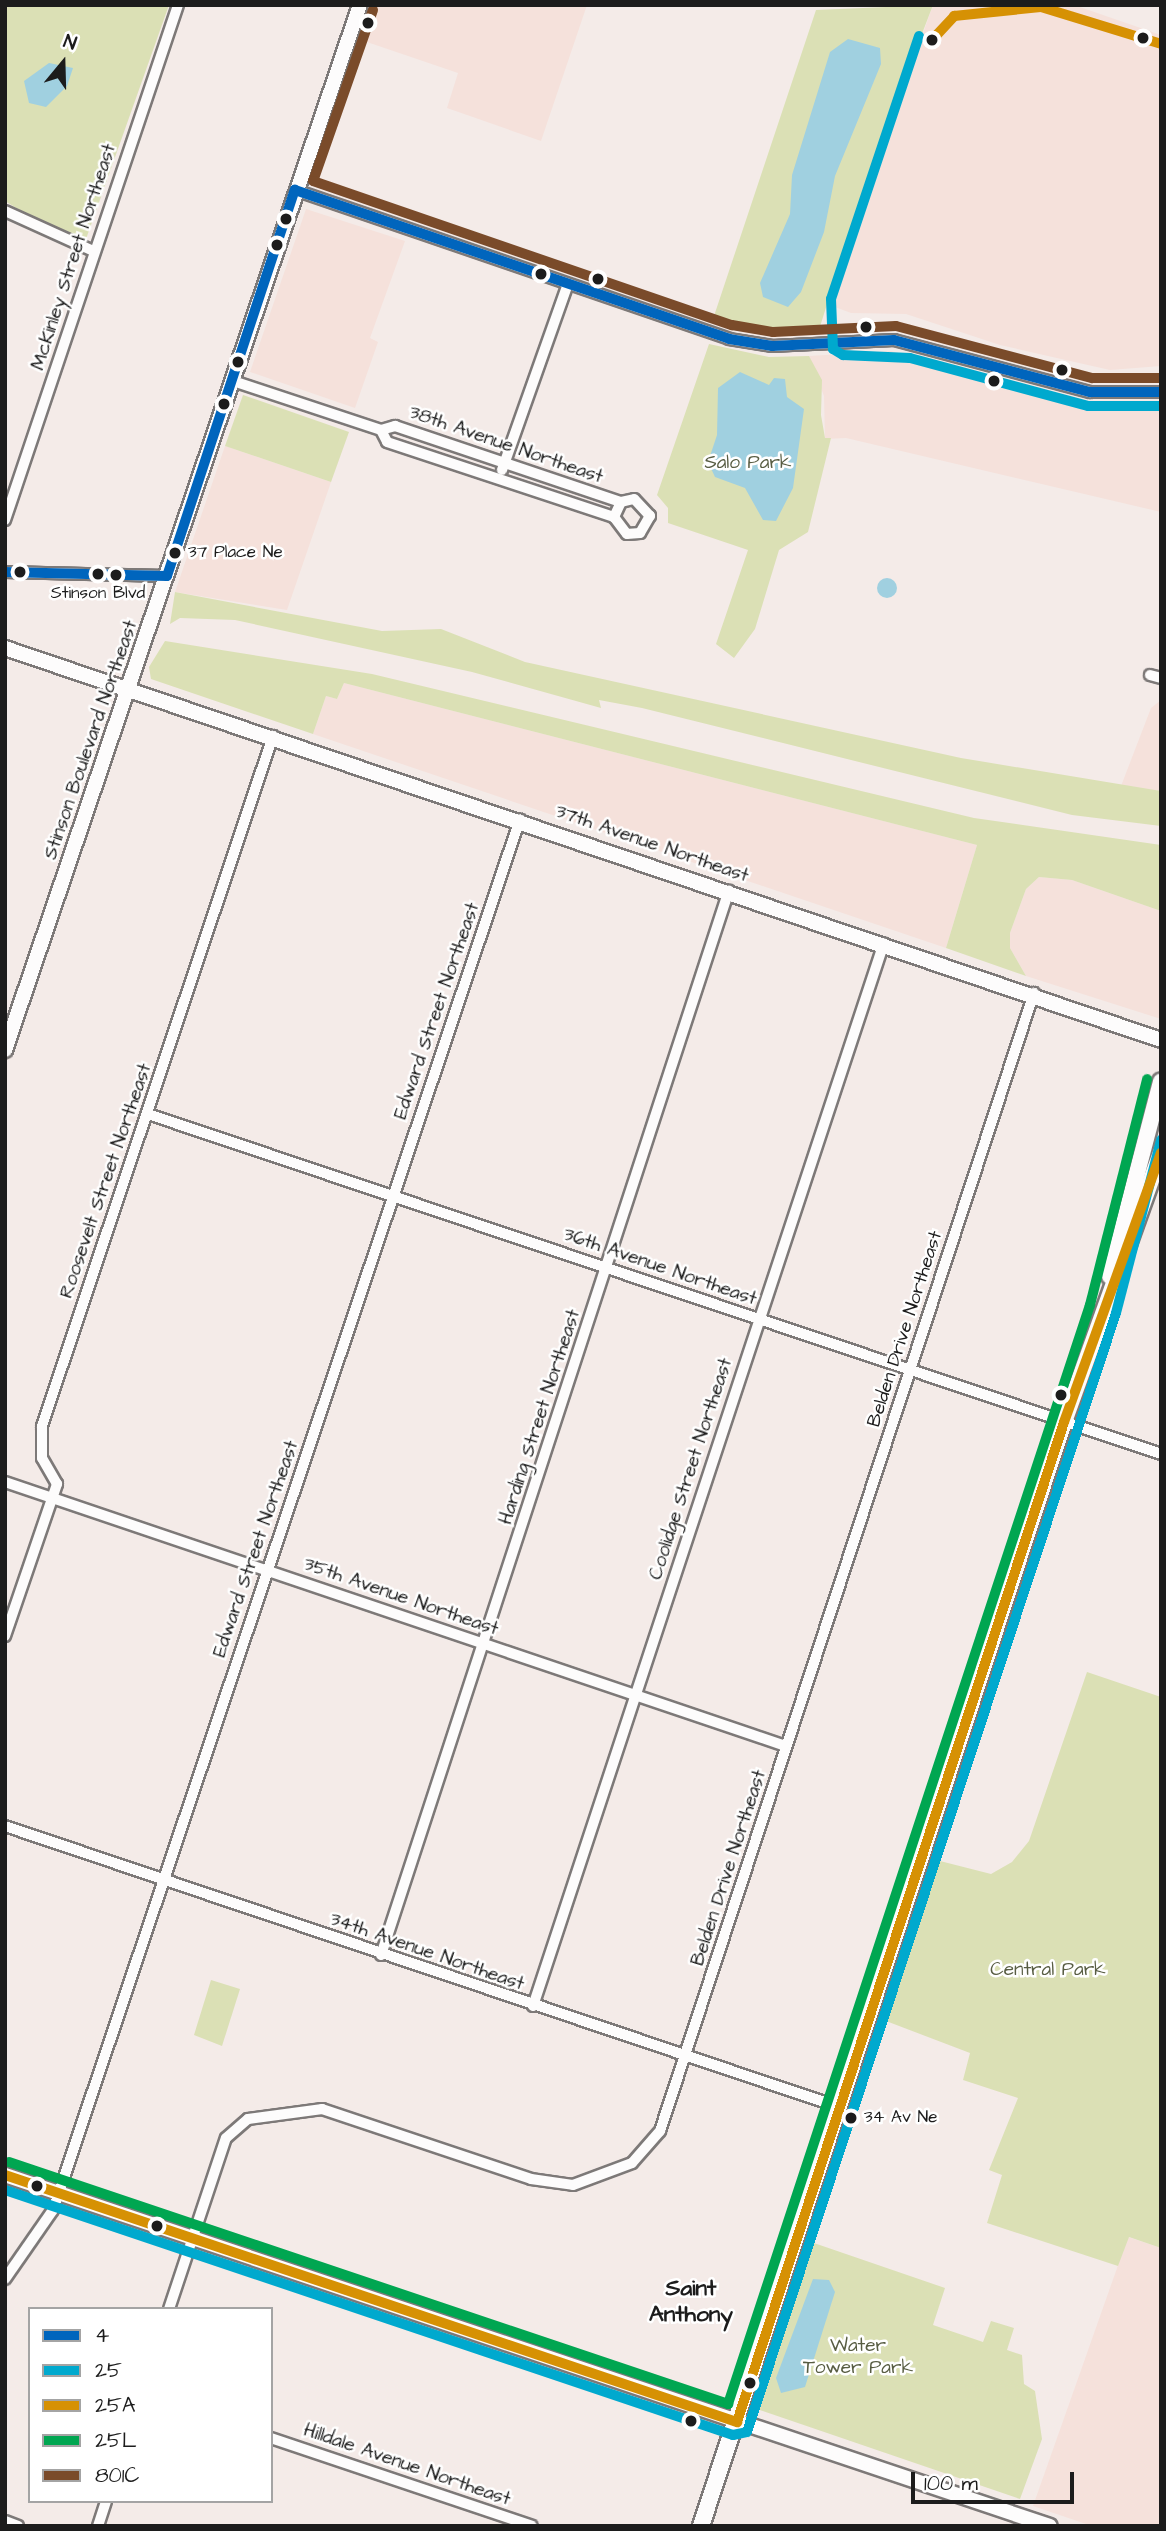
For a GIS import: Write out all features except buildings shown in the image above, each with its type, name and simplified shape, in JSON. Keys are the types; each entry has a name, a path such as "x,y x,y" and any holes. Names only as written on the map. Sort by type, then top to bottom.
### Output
{"main road":[{"path":"1103,1309 1161,1082"},
{"path":"701,2526 1064,1422 1161,1153"}],"street":[{"name":"McKinley Street Northeast","path":"5,520 93,251 178,5"},
{"name":"Stinson Boulevard Northeast","path":"5,1050 360,5"},
{"path":"295,190 742,342 894,340 1090,392 1161,392"},
{"path":"5,211 93,251"},
{"path":"498,480 568,284"},
{"name":"38th Avenue Northeast","path":"233,381 381,430 395,426 621,502 640,501 649,523 640,533 626,534 614,517 387,442 381,430"},
{"name":"38th Avenue Northeast","path":"614,517 621,502"},
{"path":"5,572 167,576"},
{"name":"37th Avenue Northeast","path":"5,648 1034,993 1161,1040"},
{"name":"Roosevelt Street Northeast","path":"5,1636 57,1484 42,1458 42,1426 273,736"},
{"name":"Edward Street Northeast","path":"5,2278 59,2193 520,819"},
{"name":"Harding Street Northeast","path":"381,1955 608,1268 729,890"},
{"name":"Coolidge Street Northeast","path":"533,2006 884,943"},
{"name":"Belden Drive Northeast","path":"170,2307 226,2138 248,2119 322,2109 531,2179 573,2185 614,2174 648,2148 687,2057 786,1745 1034,993"},
{"name":"36th Avenue Northeast","path":"148,1114 1161,1454"},
{"name":"35th Avenue Northeast","path":"5,1482 786,1745"},
{"name":"34th Avenue Northeast","path":"5,1826 381,1955 839,2107"},
{"path":"5,2175 1050,2526"},
{"name":"Hilldale Avenue Northeast","path":"273,2439 532,2526"},
{"path":"98,2526 105,2503"}],"shaded area":[{"path":"373,5 587,5 541,141 447,108 458,73 361,40"},
{"path":"933,5 1074,5 1161,35 1161,366 1110,370 1000,345 906,314 851,313 827,304"},
{"path":"306,209 405,241 370,338 378,342 355,408 250,372"},
{"path":"891,351 1088,403 1161,403 1161,512 846,438 825,439 824,396 809,356"},
{"path":"225,446 331,482 287,610 175,592"},
{"path":"344,683 977,845 946,948 313,734 326,696 337,699"},
{"path":"1161,700 1161,791 1121,786 1151,708"},
{"path":"1039,877 1072,880 1161,911 1161,1019 1026,976 1010,948 1010,933 1026,889"},
{"path":"1128,2237 1161,2248 1161,2526 1092,2526 1033,2506"}],"green space":[{"path":"5,5 169,5 86,239 42,224 5,201"},
{"path":"933,5 865,183 818,333 772,335 712,322 816,10"},
{"name":"Salo Park","path":"709,344 769,357 809,356 822,380 821,415 825,438 831,438 808,532 779,550 755,629 734,658 716,644 748,550 668,523 668,508 657,495"},
{"path":"243,395 349,432 331,482 225,446"},
{"path":"175,592 382,631 441,629 525,662 961,758 1161,791 1161,826 1072,815 642,708 599,700 601,708 472,672 235,620 180,618 170,624"},
{"path":"165,641 372,674 974,818 1161,845 1161,911 1072,880 1039,877 1026,889 1010,933 1010,948 1026,976 946,948 977,845 344,683 337,699 326,696 313,734 151,679 149,667"},
{"name":"Central Park","path":"1087,1672 1161,1697 1161,2248 1129,2237 1118,2266 987,2223 1002,2175 989,2170 1018,2098 963,2080 970,2053 886,2021 940,1861 991,1874 1012,1862 1029,1841"},
{"path":"211,1980 240,1989 222,2046 194,2035"},
{"name":"Water Tower Park","path":"811,2242 945,2288 933,2325 983,2342 991,2321 1014,2328 1007,2350 1022,2355 1024,2384 1035,2391 1042,2439 1020,2499 754,2408"}],"water":[{"path":"848,39 880,48 881,64 835,176 824,232 801,292 788,307 763,297 760,283 790,214 792,175 830,52"},
{"path":"49,63 73,68 67,86 46,107 29,103 24,81"},
{"path":"740,372 769,385 774,378 785,379 787,397 804,409 793,488 776,521 763,520 745,488 715,477 708,462 717,435 718,388"},
{"path":"887,578 894,581 897,588 894,595 887,598 880,595 877,588 880,581"},
{"path":"813,2279 829,2280 835,2292 805,2387 781,2393 776,2378"}],"transit line":[{"name":"25A","path":"932,40 954,16 1041,7 1161,44"},
{"name":"801C","path":"373,10 313,181 732,325 773,332 896,326 1092,378 1161,378"},
{"name":"25","path":"919,36 831,299 833,349 843,355 910,358 1088,406 1161,406"},
{"name":"4","path":"295,190 729,339 772,346 894,340 1090,392 1161,392"},
{"name":"4","path":"167,576 295,190"},
{"name":"4","path":"5,572 167,576"},
{"name":"25L","path":"9,2162 728,2404 1090,1305 1147,1079"},
{"name":"25","path":"5,2190 733,2435 747,2432 1116,1313 1161,1140"},
{"name":"25A","path":"5,2175 737,2422 1064,1422 1161,1153"}],"place":[{"name":"37 Place Ne","path":"175,553"},
{"name":"Stinson Blvd","path":"98,574"},
{"name":"34 Av Ne","path":"851,2118"}],"district":[{"name":"Saint Anthony","path":"691,2301"}]}
